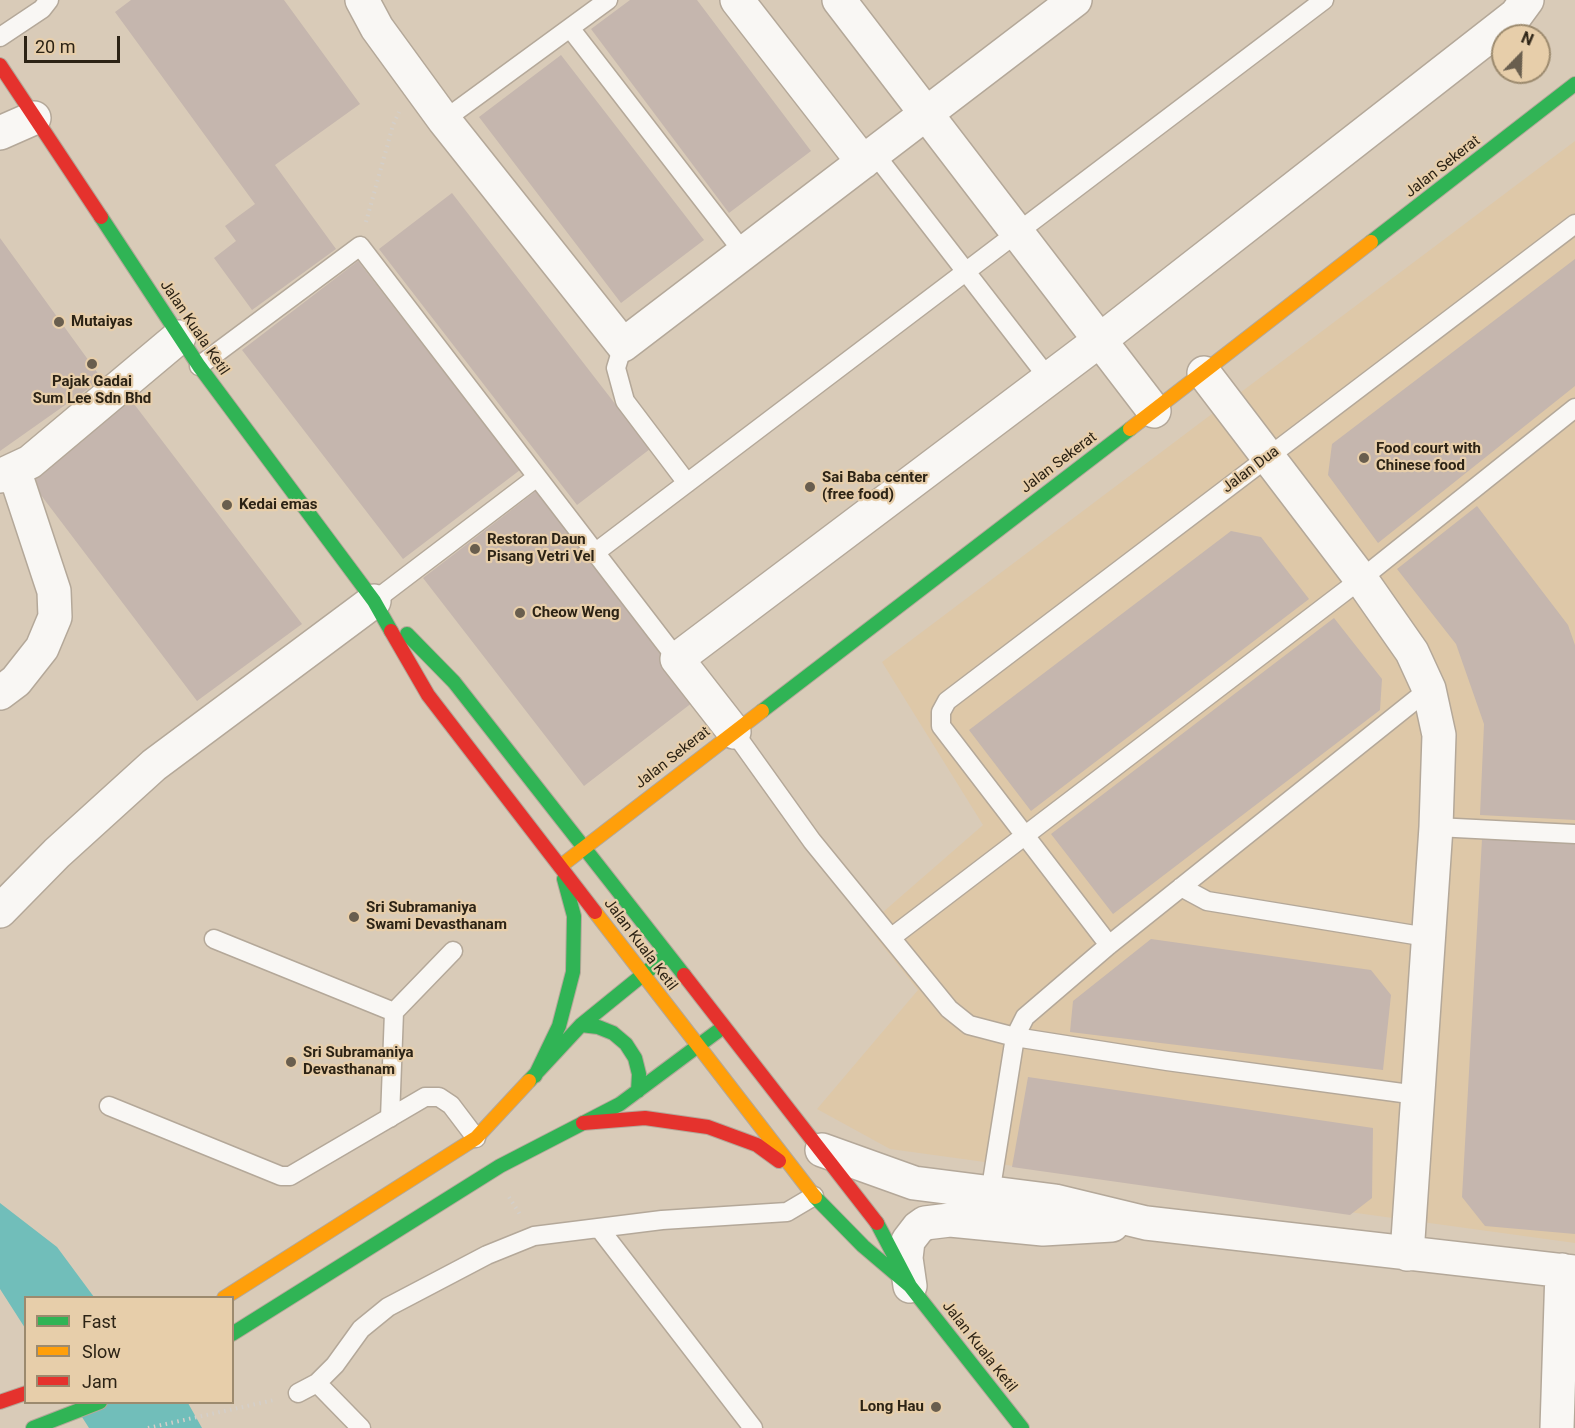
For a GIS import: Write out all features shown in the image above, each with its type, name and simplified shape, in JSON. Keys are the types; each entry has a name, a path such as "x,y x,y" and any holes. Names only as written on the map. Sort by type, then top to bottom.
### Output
{"main road":[{"name":"Jalan Kuala Ketil","path":"0,64 199,366 374,601 428,695 814,1196 863,1246 910,1286"},
{"name":"Jalan Sekerat","path":"560,866 1154,411 1575,84"},
{"name":"Jalan Kuala Ketil","path":"374,601 454,682 585,846 666,955 822,1150 879,1226 910,1286 1022,1428"},
{"path":"535,1076 559,1026 573,972 574,916 560,866"},
{"path":"227,1296 476,1138 581,1025 666,955"},
{"path":"581,1025 598,1027 613,1033 626,1044 637,1066 638,1091"},
{"path":"234,1333 501,1166 620,1104 724,1027"},
{"path":"583,1124 645,1118 708,1127 757,1145 795,1172"},
{"path":"0,1402 24,1394"},
{"path":"33,1428 95,1404"}],"street":[{"path":"362,0 377,28 416,83 623,345 1075,0"},
{"path":"737,0 869,157"},
{"path":"839,0 1154,411"},
{"path":"734,732 677,658 1100,340 1516,15 1527,0"},
{"path":"0,133 34,118"},
{"path":"0,693 16,681 42,648 55,617 54,591 7,473 30,462 179,337"},
{"path":"1203,373 1361,579 1412,652 1429,689 1438,735 1436,827 1407,1254"},
{"path":"0,911 57,853 154,765 374,601"},
{"path":"822,1150 914,1183 1055,1201 1146,1223 1569,1271 1557,1428"},
{"path":"910,1286 906,1258 908,1241 925,1223 950,1220 1043,1229 1146,1223"}],"lane":[{"path":"0,37 42,9 49,0"},
{"path":"444,120 608,0"},
{"path":"596,552 1324,0"},
{"path":"570,28 744,253"},
{"path":"869,157 966,271 1049,379"},
{"name":"Jalan Dua","path":"1025,835 941,726 941,712 947,701 1575,224"},
{"path":"199,366 360,246 677,658"},
{"path":"623,345 616,368 625,401 687,483"},
{"path":"892,937 1572,417"},
{"path":"374,601 537,477"},
{"path":"990,1194 1015,1037 1025,1017 1043,999 1109,945 1429,689"},
{"path":"734,732 812,841 949,1009 969,1025 1015,1037 1167,1061 1417,1095"},
{"path":"1436,827 1575,834"},
{"path":"1025,835 1109,945"},
{"path":"1181,887 1207,901 1427,937"},
{"path":"214,939 394,1012"},
{"path":"390,1118 394,1012 453,951"},
{"path":"109,1106 281,1176 290,1176 425,1097 439,1097 451,1105 476,1138"},
{"path":"298,1393 317,1383 335,1365 361,1329 388,1307 487,1255 534,1236 662,1220 787,1212 814,1196"},
{"path":"599,1228 753,1428"},
{"path":"317,1383 361,1428"}],"path":[{"path":"360,246 393,124 405,98 416,83"},
{"path":"148,1428 240,1410 298,1393"}],"shaded area":[{"path":"1575,141 1575,1243 890,1149 817,1109 918,990 867,926 983,825 882,662"}],"water":[{"path":"0,1203 57,1247 93,1296 24,1296 24,1326 0,1289"},
{"path":"74,1404 189,1404 202,1428 89,1428"}],"building":[{"path":"131,0 284,0 360,104 275,165 336,249 252,310 214,258 236,241 225,226 255,204 115,12"},
{"path":"630,0 697,0 811,151 729,213 591,29"},
{"path":"561,55 704,240 621,303 479,117"},
{"path":"452,193 650,449 577,505 379,249"},
{"path":"0,238 102,379 0,451"},
{"path":"1575,259 1575,386 1378,543 1328,475 1332,444"},
{"path":"358,261 520,470 403,559 242,350"},
{"path":"131,400 302,624 197,701 28,478"},
{"path":"536,491 697,699 584,786 423,578"},
{"path":"1477,506 1568,625 1575,645 1575,820 1480,815 1484,724 1456,644 1397,569"},
{"path":"1231,531 1261,537 1309,599 1031,811 969,730"},
{"path":"1334,618 1382,679 1380,710 1113,914 1051,834"},
{"path":"1482,839 1575,844 1575,1234 1485,1226 1462,1197"},
{"path":"1151,939 1371,970 1391,995 1383,1070 1070,1032 1073,1001"},
{"path":"1028,1077 1373,1128 1372,1198 1350,1215 1012,1167"}],"traffic: fast":[{"path":"1371,242 1575,84"},
{"path":"101,217 199,366 374,601 391,631"},
{"path":"762,711 1130,429"},
{"path":"407,634 454,682 684,975"},
{"path":"535,1076 559,1026 573,972 574,916 564,879"},
{"path":"529,1081 581,1025 666,956"},
{"path":"581,1025 598,1027 613,1033 626,1044 635,1058 639,1074 638,1091"},
{"path":"234,1333 500,1166 620,1104 722,1028"},
{"path":"815,1197 863,1246 910,1286"},
{"path":"877,1223 910,1286 1022,1428"},
{"path":"33,1428 95,1404"}],"traffic: slow":[{"path":"1130,429 1371,242"},
{"path":"562,865 762,711"},
{"path":"595,912 815,1197"},
{"path":"227,1296 476,1138 529,1081"}],"traffic: jam":[{"path":"0,65 101,217"},
{"path":"391,631 428,695 595,912"},
{"path":"684,975 877,1223"},
{"path":"583,1123 645,1118 708,1127 757,1145 779,1161"},
{"path":"0,1402 24,1394"}],"place":[{"name":"Mutaiyas","path":"59,322"},
{"name":"Pajak Gadai Sum Lee Sdn Bhd","path":"92,364"},
{"name":"Food court with Chinese food","path":"1364,458"},
{"name":"Sai Baba center (free food)","path":"810,487"},
{"name":"Kedai emas","path":"227,505"},
{"name":"Restoran Daun Pisang Vetri Vel","path":"475,549"},
{"name":"Cheow Weng","path":"520,613"},
{"name":"Sri Subramaniya Swami Devasthanam","path":"354,917"},
{"name":"Sri Subramaniya Devasthanam","path":"291,1062"},
{"name":"Long Hau","path":"936,1407"}]}
